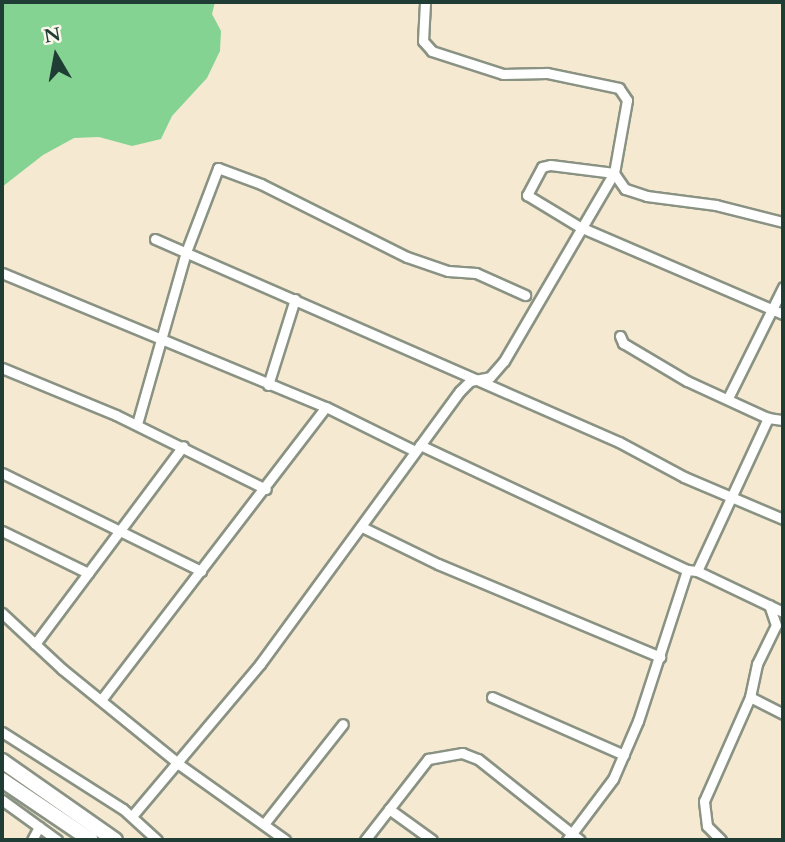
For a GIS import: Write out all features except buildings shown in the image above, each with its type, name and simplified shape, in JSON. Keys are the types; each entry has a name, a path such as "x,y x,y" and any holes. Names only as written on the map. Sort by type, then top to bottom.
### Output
{"main road":[{"path":"2,761 115,840"},
{"path":"2,779 91,840"}],"street":[{"path":"132,816 180,765 470,381 490,377 504,361 614,173 627,100 619,88 547,73 503,74 432,51 423,41 425,2"},
{"path":"783,222 716,205 647,196 625,189 614,173 550,165 541,170 528,198 580,227 783,314"},
{"path":"136,424 205,194 220,168 261,184 407,257 443,270 476,273 526,295"},
{"path":"155,239 436,361 470,381 619,442 634,453 783,519"},
{"path":"2,273 326,407 783,612"},
{"path":"728,398 783,287"},
{"path":"268,385 295,299"},
{"path":"620,336 623,343 687,381 768,418 783,420"},
{"path":"2,368 136,424 265,489"},
{"path":"101,700 326,407"},
{"path":"365,840 428,759 463,753 474,756 573,838 607,789 624,755 692,571 732,496 768,418"},
{"path":"35,644 183,446"},
{"path":"2,473 121,529 201,571"},
{"path":"362,527 438,564 660,657"},
{"path":"2,531 88,573"},
{"path":"721,840 707,826 704,800 750,697 757,664 776,625 769,605"},
{"path":"2,613 35,644 180,765 285,840"},
{"path":"492,697 624,755"},
{"path":"750,697 783,714"},
{"path":"264,824 343,724"},
{"path":"2,732 132,816 157,840"},
{"path":"2,800 57,840"},
{"path":"389,809 432,840"},
{"path":"32,840 39,827"}],"green space":[{"path":"2,2 215,2 212,14 221,31 220,51 207,78 172,116 161,139 132,146 99,137 74,138 43,155 2,187"}]}
